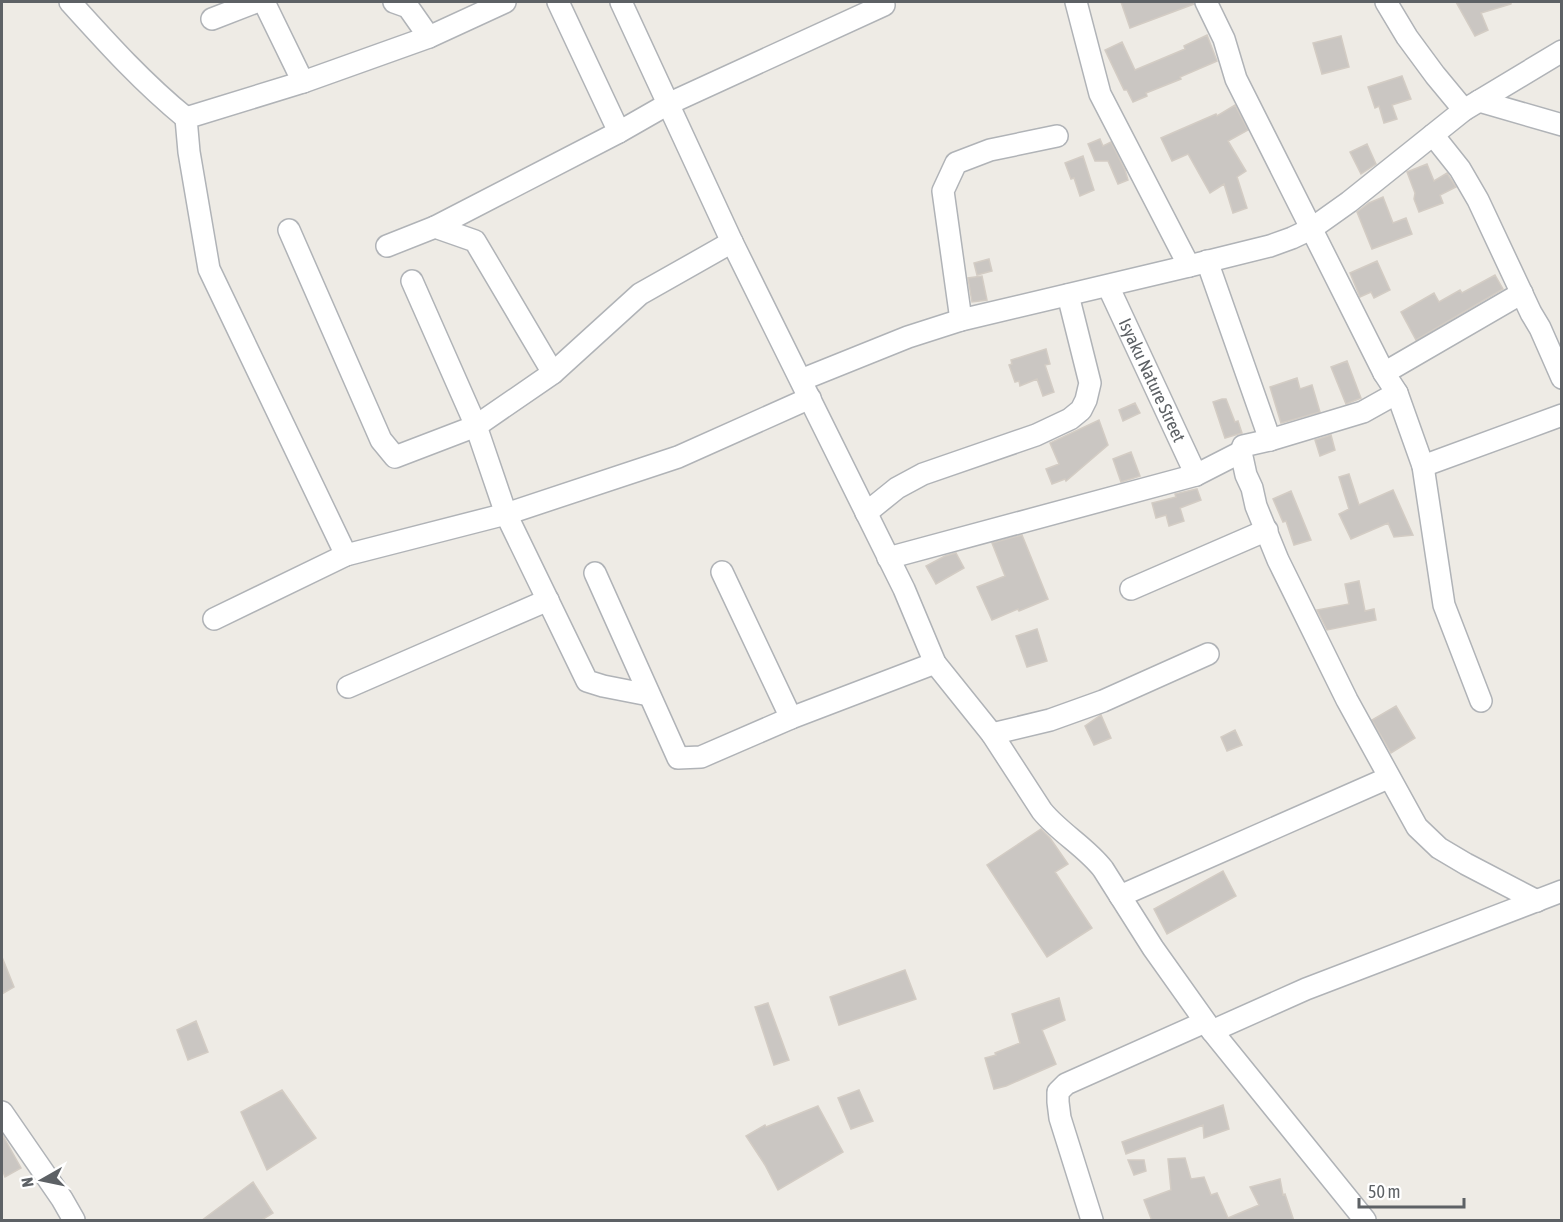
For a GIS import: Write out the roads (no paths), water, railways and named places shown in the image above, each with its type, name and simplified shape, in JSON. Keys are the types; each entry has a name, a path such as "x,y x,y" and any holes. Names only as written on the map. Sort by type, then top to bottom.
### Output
{"street":[{"path":"70,2 120,57 159,96 186,118 189,152 209,269 346,555"},
{"path":"212,19 256,2"},
{"path":"264,2 303,82"},
{"path":"394,2 408,7 429,37"},
{"path":"186,118 303,82 429,37 505,2"},
{"path":"558,2 619,132"},
{"path":"387,246 435,227 669,104 884,5 882,2"},
{"path":"1076,2 1100,94 1198,264 1270,440"},
{"path":"1206,2 1224,39 1236,80 1384,373 1397,393 1423,466 1444,605 1481,701"},
{"path":"1386,2 1407,38 1435,75 1471,106 1562,125"},
{"path":"625,6 732,242 904,589 935,663 992,734 1050,821 1094,857 1153,948 1208,1026 1365,1221"},
{"path":"214,619 346,555 506,514 678,457 908,337 961,320 1270,246 1311,229 1471,106 1562,51"},
{"path":"1433,135 1469,183 1562,378"},
{"path":"961,320 943,191 956,163 990,150 1057,136"},
{"path":"435,227 475,242 553,373"},
{"path":"288,230 381,440 395,458 476,426 553,373 640,294 732,242"},
{"path":"412,281 476,426 506,514 587,681 603,687 649,695"},
{"name":"Isyaku Nature Street","path":"1108,286 1196,475"},
{"path":"1384,373 1522,293"},
{"path":"866,513 897,488 924,474 1036,435 1070,419 1081,410 1090,383 1068,295"},
{"path":"1397,393 1363,411 1270,440 1243,446 1241,452 1246,475 1278,560 1347,700 1417,827 1439,848 1537,901"},
{"path":"1423,466 1562,415"},
{"path":"888,558 1196,475 1241,452"},
{"path":"1131,589 1267,530"},
{"path":"722,572 791,718"},
{"path":"595,573 678,758 700,757 791,718 935,663"},
{"path":"348,687 548,600"},
{"path":"992,734 1050,720 1103,700 1208,654"},
{"path":"1120,896 1388,777"},
{"path":"1092,1221 1060,1118 1058,1092 1066,1084 1208,1026 1562,891"},
{"path":"2,1112 62,1199 74,1221"}]}
